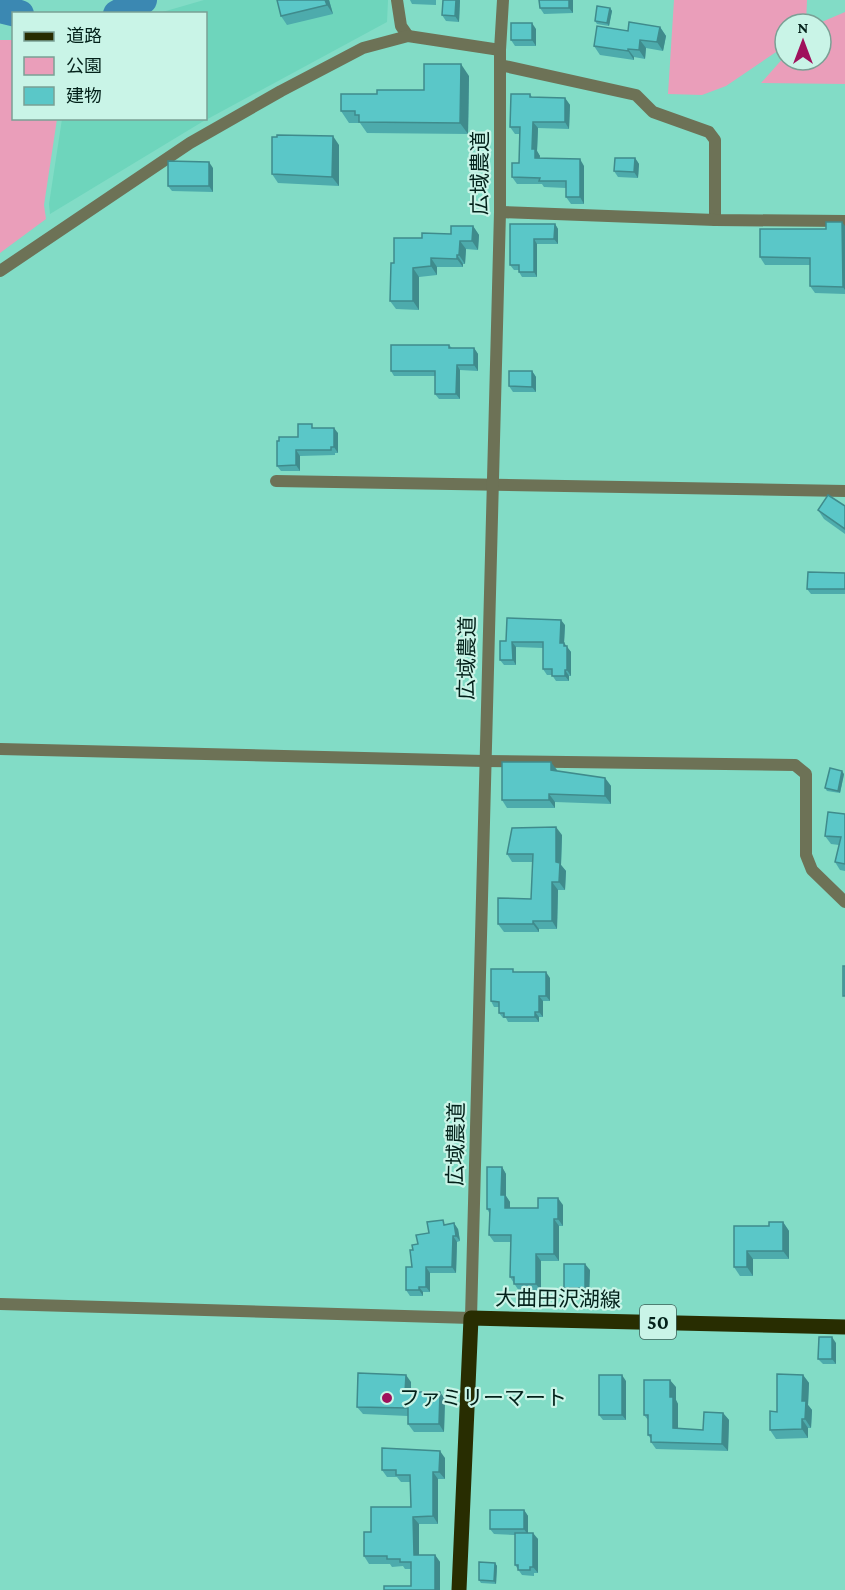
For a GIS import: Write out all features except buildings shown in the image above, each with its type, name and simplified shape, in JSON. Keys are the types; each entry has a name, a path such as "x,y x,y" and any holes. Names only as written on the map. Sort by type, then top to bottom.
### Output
{"main road":[{"name":"大曲田沢湖線","path":"459,1590 471,1318 845,1327"}],"street":[{"path":"397,0 401,26 408,36"},
{"name":"広域農道","path":"471,1318 491,485 500,212 500,50 503,0"},
{"path":"0,271 190,143 280,91 363,48 408,36 500,50"},
{"path":"500,65 636,95 653,112 709,132 715,140 716,220"},
{"path":"500,212 716,220 845,221"},
{"path":"276,481 845,491"},
{"path":"0,749 484,761 795,765 806,774 806,855 812,870 845,902"},
{"path":"0,1304 471,1318"}],"shaded area":[{"path":"204,0 388,0 387,22 207,119 207,12 162,12"},
{"path":"62,120 206,120 50,214 49,204"}],"green space":[{"path":"674,0 807,0 806,12 773,12 773,54 726,86 702,95 668,94"},
{"path":"845,12 845,84 761,83 773,70 773,72 833,72 833,17"},
{"path":"0,40 12,40 12,120 57,120 44,205 46,219 0,253"}],"waterway":[{"path":"121,12 143,0"},
{"path":"0,9 12,12"}],"place":[{"name":"ファミリーマート","path":"387,1398"}]}
